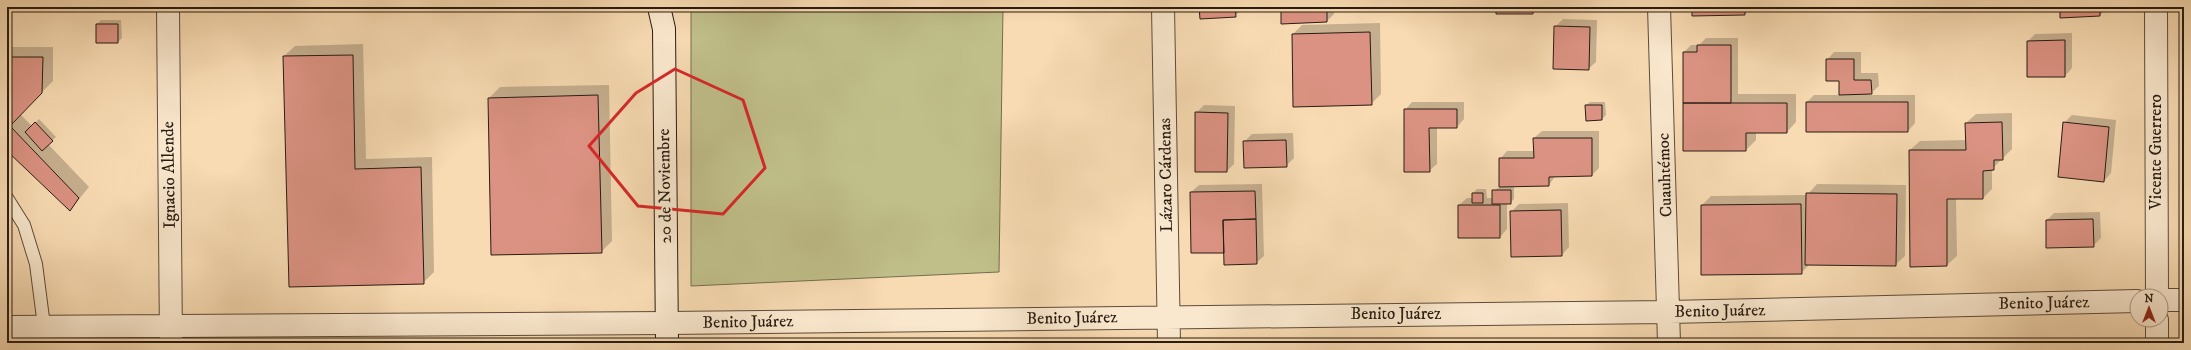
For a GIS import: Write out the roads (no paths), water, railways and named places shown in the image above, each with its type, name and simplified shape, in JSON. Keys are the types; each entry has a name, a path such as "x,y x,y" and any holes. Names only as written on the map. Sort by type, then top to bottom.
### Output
{"street":[{"name":"Ignacio Allende","path":"168,7 171,334"},
{"name":"20 de Noviembre","path":"660,7 664,29 667,333"},
{"name":"20 de Noviembre","path":"664,29 672,7"},
{"name":"Lázaro Cárdenas","path":"1163,7 1169,343"},
{"name":"Cuauhtémoc","path":"1659,7 1669,343"},
{"name":"Vicente Guerrero","path":"2156,7 2157,288"},
{"path":"2169,300 2184,300"},
{"name":"Benito Juárez","path":"7,327 44,326 171,334 667,333 1169,316 1669,312 2129,301"},
{"path":"2157,328 2157,343"}],"lane":[{"path":"7,198 24,225 36,264 44,326"}]}
